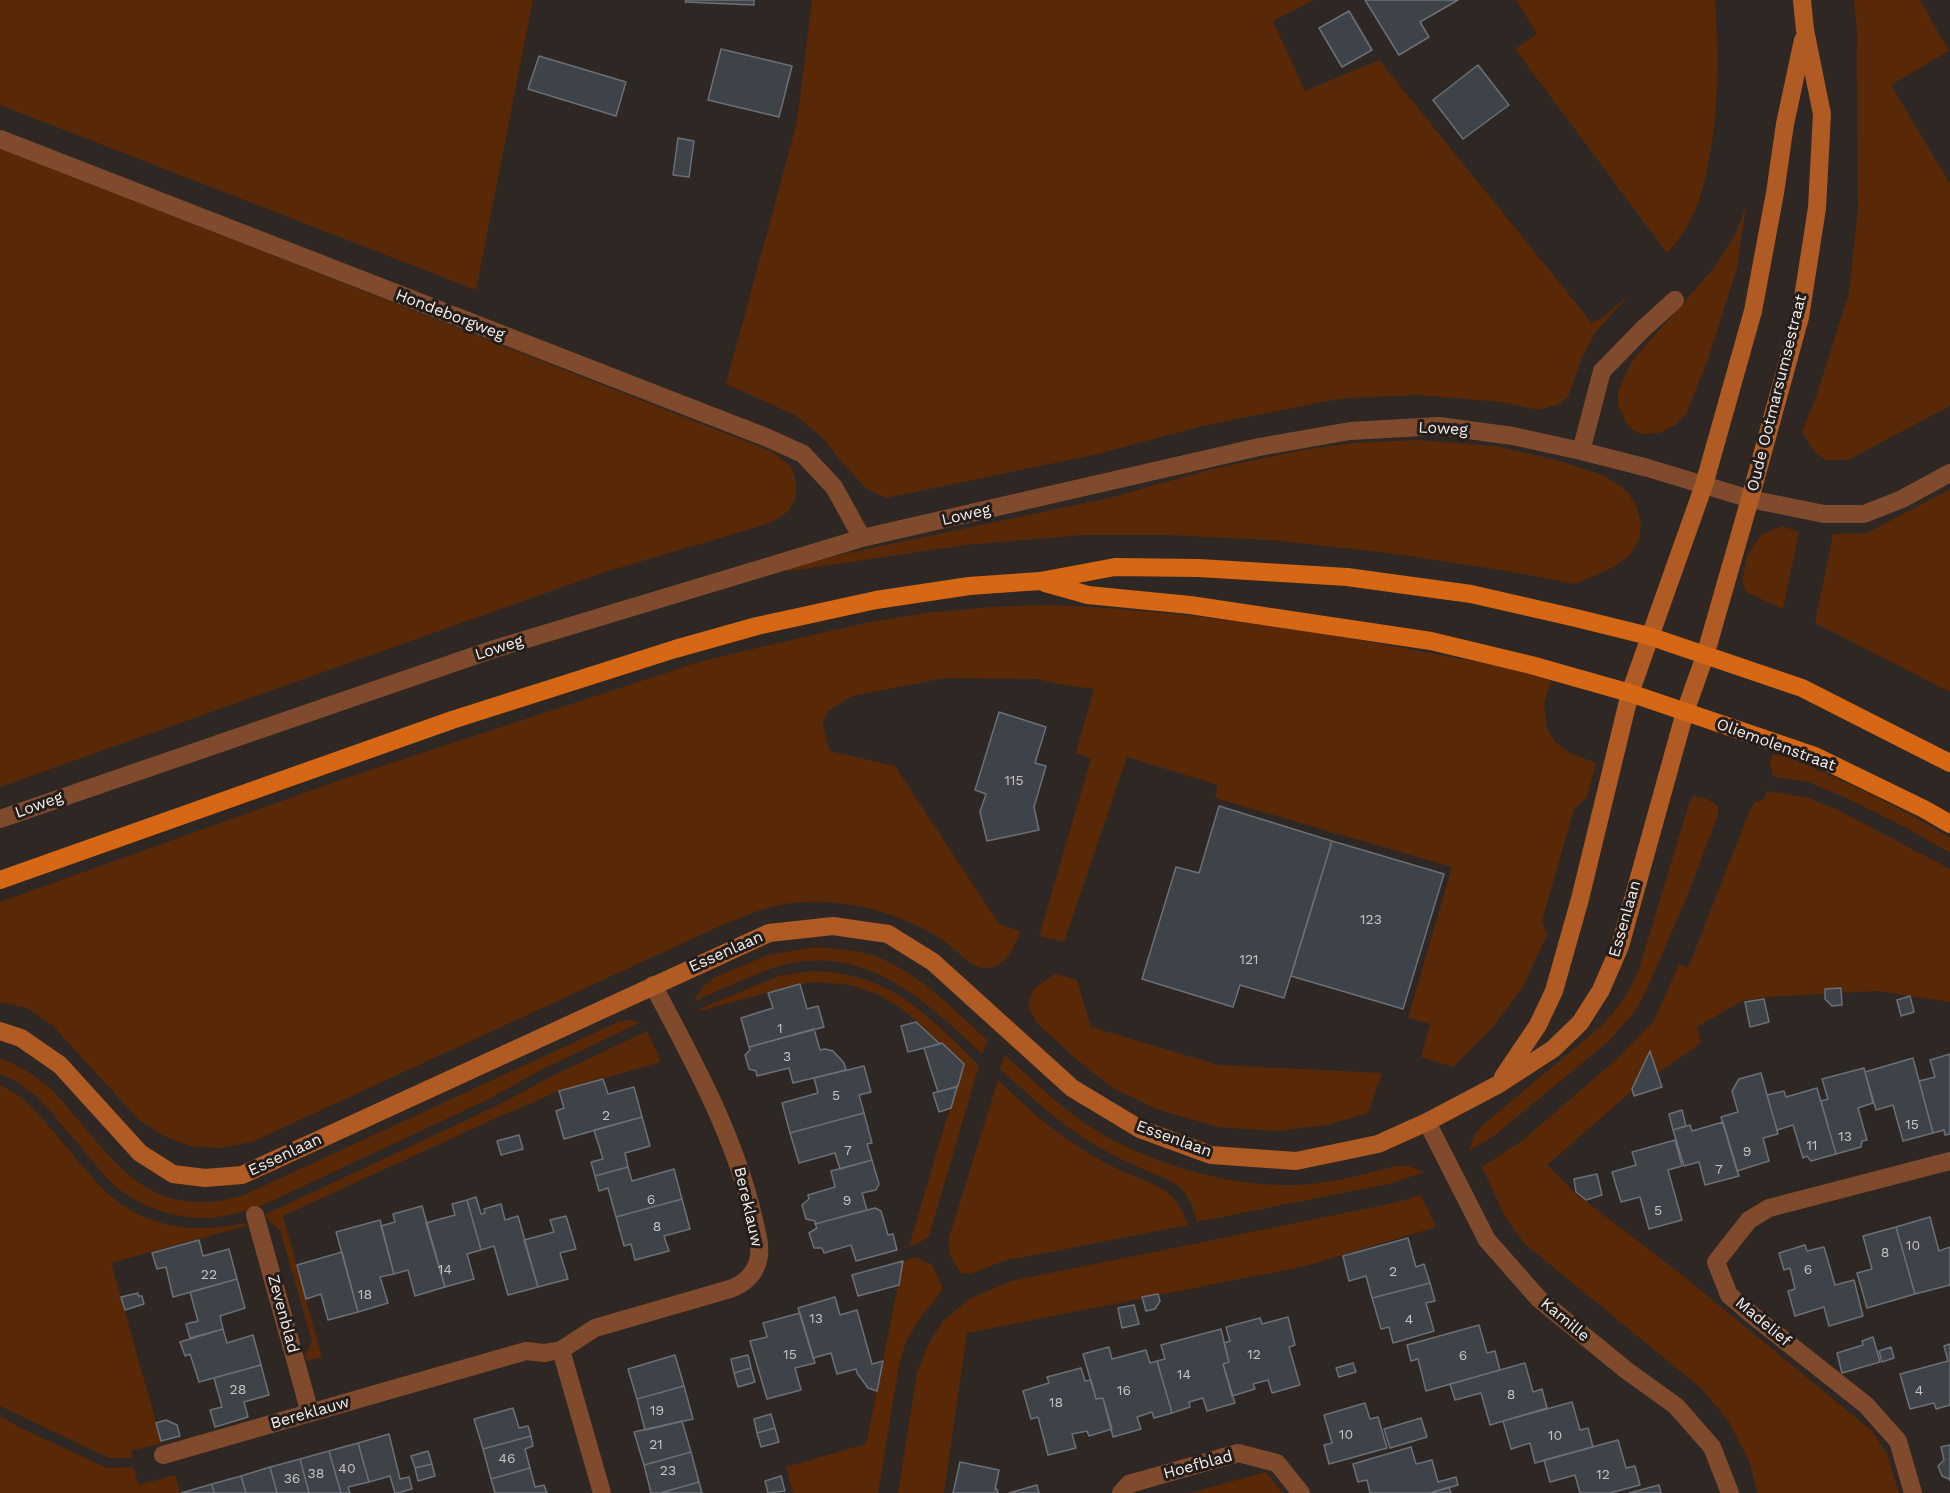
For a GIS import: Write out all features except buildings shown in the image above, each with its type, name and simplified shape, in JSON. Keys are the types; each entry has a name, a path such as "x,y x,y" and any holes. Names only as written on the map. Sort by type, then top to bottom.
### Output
{"main road":[{"path":"0,880 452,720 675,649 757,626 876,600 969,586 1040,581 1115,567 1199,568 1347,576 1471,594 1649,636 1802,688 1950,763"},
{"name":"Oliemolenstraat","path":"1040,581 1088,595 1190,605 1431,641 1531,665 1630,693 1815,756 1950,824"}],"street":[{"name":"Oude Ootmarsumsestraat","path":"1685,712 1705,656 1800,317 1817,208 1822,114 1805,30 1802,0"},
{"name":"Oude Ootmarsumsestraat","path":"1630,693 1704,485 1753,311 1785,124 1805,30"},
{"name":"Hondeborgweg","path":"0,139 768,438 803,454 834,487 862,538"},
{"path":"1581,450 1602,372 1643,329 1675,300"},
{"name":"Loweg","path":"0,819 494,649 862,538 1259,447 1350,431 1439,426 1513,436 1581,450 1750,500 1824,514 1864,514 1902,499 1950,473"},
{"name":"Essenlaan","path":"1499,1084 1538,1025 1554,991 1580,899 1630,693"},
{"name":"Essenlaan","path":"0,1031 21,1038 60,1065 140,1153 173,1174 205,1178 242,1174 769,933 833,926 888,934 933,963 1072,1088 1140,1129 1211,1155 1296,1161 1378,1144 1427,1122 1499,1084 1553,1049 1580,1023 1601,990 1620,946 1685,712"},
{"name":"Bereklauw","path":"163,1455 526,1351 544,1353 561,1350 596,1328 739,1286 753,1274 759,1259 759,1239 746,1184 726,1130 653,985"},
{"name":"Kamille","path":"1427,1122 1486,1240 1539,1299 1626,1370 1676,1406 1712,1447 1730,1493"},
{"name":"Madelief","path":"1913,1493 1898,1441 1866,1405 1751,1314 1730,1294 1716,1262 1749,1220 1769,1208 1950,1161"},
{"name":"Zevenblad","path":"255,1215 310,1413"},
{"path":"561,1350 602,1493"},
{"name":"Hoefblad","path":"1120,1493 1129,1484 1238,1453 1277,1463 1301,1493"}],"shaded area":[{"path":"0,0 533,0 476,290 0,105"},
{"path":"812,0 1314,0 1273,21 1305,91 1379,60 1592,323 1602,318 1630,294 1594,334 1582,358 1568,397 1560,404 1539,410 1501,402 1417,395 1350,398 1202,426 1098,454 886,498 867,489 843,464 823,438 795,415 726,384 797,122"},
{"path":"1516,0 1715,0 1717,86 1711,150 1699,199 1691,220 1667,253 1515,49 1537,34"},
{"path":"1854,0 1920,0 1949,51 1891,85 1950,184 1950,406 1848,460 1827,460 1815,453 1802,432 1816,397 1849,293 1858,210 1857,30"},
{"path":"0,148 773,452 791,468 795,478 796,494 792,506 783,515 764,525 605,572 0,787"},
{"path":"1746,206 1737,268 1708,359 1686,414 1677,424 1659,433 1640,434 1628,426 1618,405 1618,393 1624,377 1633,360 1714,268 1735,235"},
{"path":"1417,440 1495,446 1552,459 1603,475 1627,491 1636,506 1641,524 1639,540 1630,555 1614,567 1575,584 1382,552 1270,540 1167,535 1083,535 965,545 790,571 768,570 1109,498 1213,469 1303,450 1354,443"},
{"path":"1950,489 1950,692 1815,623 1833,534 1867,533"},
{"path":"1782,526 1799,532 1783,609 1746,592 1742,582 1747,556 1761,535"},
{"path":"1047,605 1197,616 1297,630 1500,666 1528,672 1551,681 1544,704 1547,728 1555,742 1570,753 1596,763 1587,797 1574,809 1542,921 1547,935 1522,988 1494,1026 1453,1067 1421,1057 1430,1024 1408,1018 1452,867 1215,798 1218,785 1127,757 1064,942 1039,936 1091,759 1076,753 1094,689 1038,679 945,678 852,696 828,711 822,724 830,751 895,766 999,924 1020,931 1016,943 1005,959 989,968 970,963 943,940 925,930 867,908 827,902 776,906 720,926 252,1142 220,1148 190,1146 164,1136 140,1121 53,1026 27,1008 0,1002 0,902 343,779 702,661 864,623 926,613"},
{"path":"1773,754 1812,767 1920,820 1950,838 1950,853 1903,826 1844,797 1808,782 1771,776 1773,769 1769,766"},
{"path":"1767,791 1806,797 1838,810 1950,869 1950,1002 1878,991 1766,997 1742,1001 1697,1027 1701,1043 1632,1091 1547,1165 1575,1193 1687,1279 1872,1431 1887,1454 1899,1493 1758,1493 1749,1461 1728,1420 1702,1389 1525,1244 1506,1218 1482,1167 1523,1140 1619,1057 1654,1021 1679,964 1688,968 1750,810 1755,802 1763,800"},
{"path":"1693,796 1707,799 1718,806 1718,815 1688,894 1647,989 1635,1011 1609,1041 1495,1135 1469,1151 1474,1135 1483,1125 1600,1027 1627,993 1639,969"},
{"path":"816,947 873,955 910,974 937,994 987,1040 983,1054 944,1019 903,988 881,975 857,966 832,961 805,961 778,967 693,1002 703,987 713,978 768,955"},
{"path":"813,971 864,979 886,988 924,1013 979,1065 929,1236 919,1243 909,1246 963,1064 902,1009 880,995 851,985 818,982 799,984 700,1011 699,1009 779,976"},
{"path":"1055,974 1077,980 1091,1027 1219,1065 1382,1073 1368,1113 1327,1125 1278,1131 1218,1127 1156,1109 1113,1088 1075,1058 1036,1022 1029,1001 1033,989"},
{"path":"631,1020 641,1022 539,1071 489,1099 263,1205 234,1214 209,1218 163,1212 121,1191 42,1102 19,1083 0,1074 0,1058 21,1067 51,1089 117,1164 151,1190 170,1198 192,1202 218,1201 244,1195 618,1022"},
{"path":"647,1031 661,1062 559,1091 283,1216 322,1357 307,1361 305,1356 312,1341 280,1230 268,1220 266,1214 508,1100 550,1077"},
{"path":"1005,1055 1056,1101 1089,1126 1141,1153 1200,1173 1230,1180 1290,1185 1319,1183 1395,1166 1408,1166 1425,1172 1388,1184 1197,1222 1190,1202 1178,1186 1109,1153 1064,1124 1000,1069"},
{"path":"998,1080 1035,1114 1086,1152 1162,1188 1177,1202 1188,1225 1004,1261 963,1274 952,1258 949,1238"},
{"path":"0,1085 9,1089 30,1106 100,1186 132,1211 149,1219 186,1227 225,1227 245,1223 246,1226 111,1263 162,1443 131,1451 133,1458 109,1458 0,1406"},
{"path":"1421,1195 1436,1227 1306,1266 967,1333 944,1493 898,1493 917,1373 929,1343 943,1321 969,1299 1011,1281 1394,1203"},
{"path":"916,1257 932,1265 942,1286 941,1292 920,1318 906,1342 899,1365 878,1493 793,1493 786,1467 866,1444 903,1261"},
{"path":"0,1416 107,1468 133,1467 139,1485 175,1475 180,1493 0,1493"},
{"path":"1266,1472 1283,1493 1190,1493"}]}
